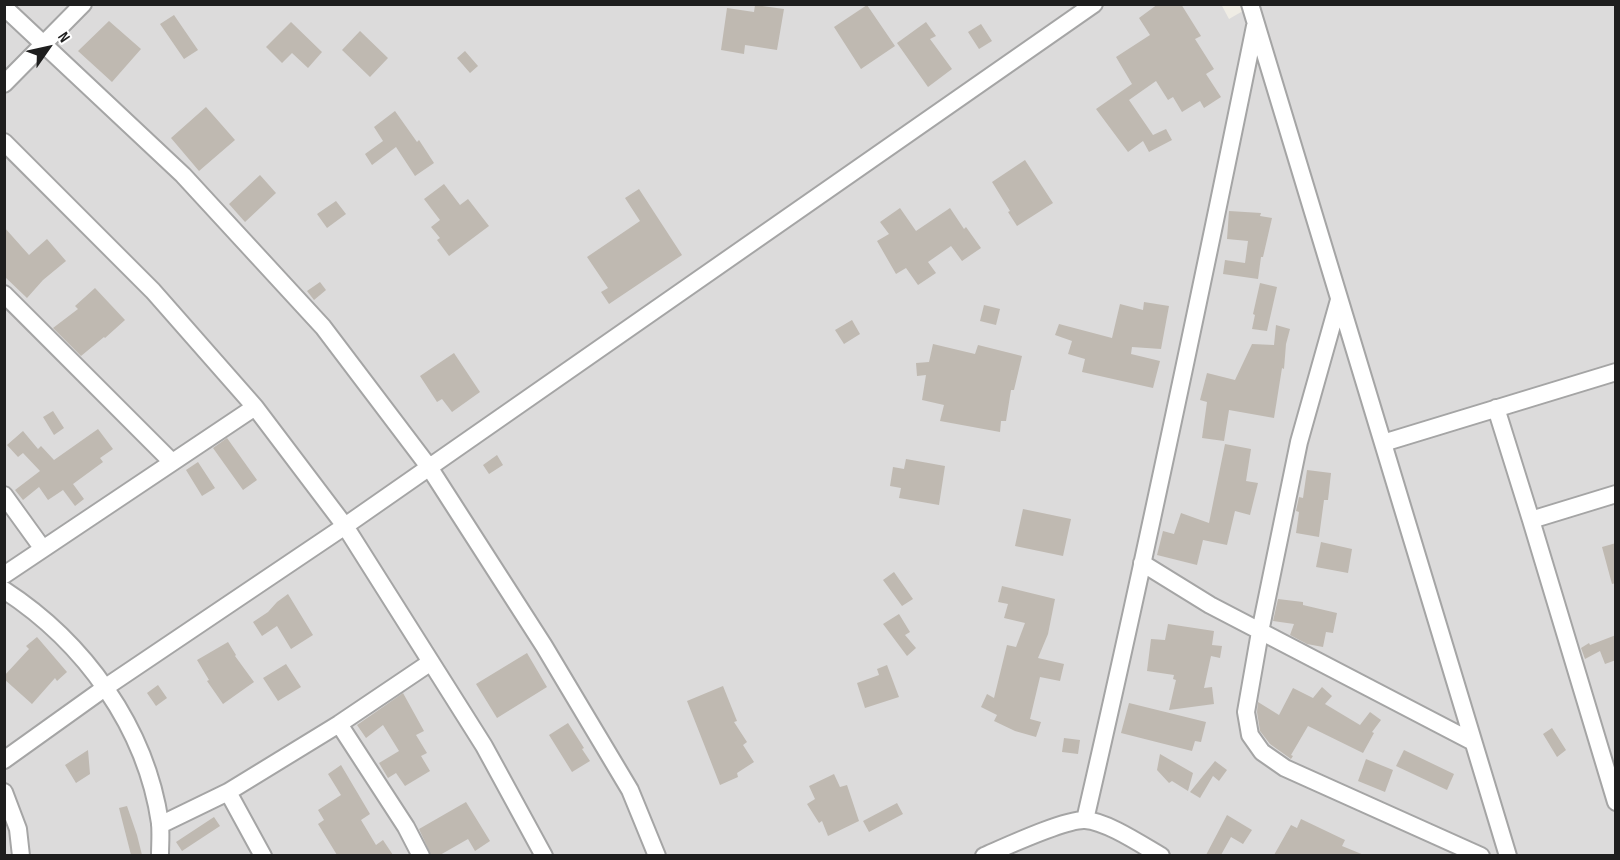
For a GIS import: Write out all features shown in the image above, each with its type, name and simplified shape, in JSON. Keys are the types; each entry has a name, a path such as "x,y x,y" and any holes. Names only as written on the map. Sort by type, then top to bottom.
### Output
{"street":[{"path":"4,84 83,4"},
{"path":"4,760 106,687 345,526 1094,4"},
{"path":"1250,4 1508,855"},
{"path":"4,7 45,43 183,175 323,327 429,467 544,646 624,780 657,855"},
{"path":"1085,820 1142,563 1256,23"},
{"path":"4,142 153,291 255,407 345,526 484,746 544,855"},
{"path":"6,298 172,462"},
{"path":"1340,300 1299,442 1246,712 1250,735 1262,752 1285,768 1481,855"},
{"path":"1383,442 1616,372"},
{"path":"4,575 255,407"},
{"path":"1496,408 1614,795"},
{"path":"1531,520 1616,494"},
{"path":"4,495 43,549"},
{"path":"1142,563 1210,605 1473,742"},
{"path":"4,590 49,623 106,687 133,734 152,784 160,825 160,855"},
{"path":"160,825 228,792 339,724 431,662"},
{"path":"339,724 406,827 421,855"},
{"path":"4,792 18,829 21,855"},
{"path":"228,792 263,855"},
{"path":"984,855 1062,825 1085,820 1114,829 1161,855"}],"shaded area":[{"path":"1221,4 1229,19 1255,4 1615,5 1615,855 5,856 5,5"}],"building":[{"path":"1158,4 1181,4 1201,36 1195,39 1214,69 1206,74 1221,97 1204,108 1200,101 1182,112 1173,97 1168,100 1156,81 1129,100 1153,135 1166,129 1172,140 1149,152 1143,141 1128,152 1096,109 1132,84 1116,57 1150,35 1139,18"},
{"path":"755,5 784,9 777,50 745,45 744,54 721,50 727,8 754,12"},
{"path":"867,5 895,46 861,69 834,27"},
{"path":"174,15 198,50 184,59 160,24"},
{"path":"109,21 141,49 112,82 78,51"},
{"path":"291,22 322,52 308,68 292,53 282,63 266,47"},
{"path":"926,22 936,36 930,39 952,69 928,87 897,43"},
{"path":"981,24 992,41 979,49 968,32"},
{"path":"360,31 388,58 370,77 342,50"},
{"path":"465,51 478,66 470,73 457,58"},
{"path":"206,107 235,140 199,171 171,138"},
{"path":"395,111 417,142 419,140 434,163 415,176 396,147 372,165 365,154 383,141 374,127"},
{"path":"1025,160 1053,203 1017,226 992,182"},
{"path":"260,175 276,193 245,222 229,204"},
{"path":"444,184 460,205 468,199 489,226 449,256 437,240 440,238 431,227 440,220 424,199"},
{"path":"639,189 682,255 609,304 601,292 608,288 587,257 640,221 625,198"},
{"path":"336,201 346,214 327,228 317,214"},
{"path":"900,208 916,231 950,208 981,248 962,261 951,246 928,262 936,273 918,285 906,268 896,274 877,241 889,234 880,222"},
{"path":"1229,211 1261,213 1260,216 1272,218 1263,257 1261,257 1258,279 1223,274 1225,260 1245,263 1248,241 1227,239"},
{"path":"4,227 29,255 47,239 66,261 43,280 27,298 4,276"},
{"path":"320,282 326,290 314,300 307,291"},
{"path":"1260,283 1277,287 1267,331 1252,329"},
{"path":"95,288 125,320 81,356 53,328 78,309 75,306"},
{"path":"1144,302 1169,306 1161,349 1132,347 1131,354 1160,361 1153,388 1082,372 1085,359 1068,354 1072,341 1055,335 1059,324 1112,338 1120,304 1143,310"},
{"path":"984,305 1000,309 996,325 980,321"},
{"path":"852,320 860,334 844,344 835,330"},
{"path":"1276,325 1290,329 1274,418 1229,410 1224,441 1202,438 1207,402 1200,400 1207,373 1235,380 1252,344 1274,345"},
{"path":"933,344 975,354 978,345 1022,356 1014,390 1011,390 1006,421 1001,421 1000,432 940,421 944,405 922,400 926,375 917,376 916,363 929,362"},
{"path":"454,353 480,392 452,412 442,399 437,402 420,376"},
{"path":"53,411 64,428 54,435 43,417"},
{"path":"98,429 113,449 100,458 103,462 73,484 84,499 75,506 63,490 48,500 39,487 23,500 15,490 40,471 23,453 18,457 7,445 23,431 38,449 41,446 54,460"},
{"path":"227,438 257,480 243,490 213,448"},
{"path":"1225,444 1251,449 1246,481 1258,483 1250,515 1235,511 1227,545 1203,540 1197,565 1157,555 1163,531 1174,534 1181,513 1209,523"},
{"path":"497,455 503,465 489,474 483,465"},
{"path":"906,459 945,466 939,505 899,498 901,488 890,486 893,467 904,469"},
{"path":"198,462 215,488 202,496 186,470"},
{"path":"1307,470 1331,473 1328,500 1324,500 1319,537 1296,533 1299,512 1296,511 1299,497 1303,498"},
{"path":"1023,509 1071,519 1063,556 1015,546"},
{"path":"1321,542 1352,549 1348,573 1316,567"},
{"path":"1616,543 1616,583 1612,584 1602,547"},
{"path":"894,572 913,599 902,606 883,580"},
{"path":"1002,586 1055,599 1048,634 1038,658 1064,664 1060,681 1040,677 1030,719 1041,722 1036,737 1015,731 994,721 997,715 981,707 987,694 994,698 1007,645 1016,647 1025,623 1004,618 1008,604 998,602"},
{"path":"288,594 313,635 291,649 277,626 262,636 253,622"},
{"path":"1278,599 1303,602 1303,605 1337,613 1333,633 1326,632 1323,647 1307,644 1290,635 1294,624 1273,621"},
{"path":"899,614 910,632 905,635 916,648 907,656 883,624"},
{"path":"1168,624 1214,631 1212,645 1222,646 1220,658 1211,656 1204,688 1212,687 1214,704 1169,710 1176,680 1173,679 1174,675 1147,671 1151,639 1165,640"},
{"path":"1616,635 1616,660 1605,664 1600,651 1585,659 1581,648 1589,643 1590,645"},
{"path":"37,637 67,672 57,681 55,678 32,704 4,679 4,676 29,649 26,646"},
{"path":"228,642 254,682 223,704 207,681 209,680 197,660"},
{"path":"527,653 547,687 497,718 476,684"},
{"path":"286,664 301,687 278,701 263,678"},
{"path":"887,665 899,697 865,708 857,683 879,675 877,669"},
{"path":"158,685 167,698 156,706 147,693"},
{"path":"723,686 737,721 734,722 747,742 743,745 754,762 737,773 738,777 720,785 687,701"},
{"path":"1322,687 1332,696 1325,704 1360,725 1370,712 1381,720 1372,732 1374,733 1363,753 1308,726 1291,755 1293,756 1291,759 1270,744 1260,731 1258,702 1279,715 1293,688 1313,698"},
{"path":"403,693 424,731 416,735 427,753 421,756 430,771 405,786 396,773 388,778 379,763 399,751 383,725 366,738 357,725"},
{"path":"1129,703 1206,722 1201,742 1195,741 1192,751 1121,733"},
{"path":"568,723 590,761 572,772 549,735"},
{"path":"1552,728 1566,750 1557,757 1543,734"},
{"path":"1064,738 1080,740 1078,754 1062,752"},
{"path":"88,750 90,774 76,783 65,765"},
{"path":"1404,750 1454,774 1447,790 1396,766"},
{"path":"1160,754 1193,773 1188,791 1172,781 1169,783 1157,770"},
{"path":"1366,759 1393,770 1385,792 1358,781"},
{"path":"1215,761 1227,770 1219,781 1213,776 1200,798 1190,792"},
{"path":"341,765 370,814 361,820 376,845 383,840 393,855 337,855 318,824 324,820 318,810 341,795 328,774"},
{"path":"834,774 840,787 847,785 859,821 828,836 822,821 819,823 807,804 815,799 809,786"},
{"path":"466,802 490,841 475,851 468,839 440,855 431,855 419,829"},
{"path":"897,803 903,814 869,832 863,821"},
{"path":"127,806 142,855 131,855 119,808"},
{"path":"1227,815 1252,830 1243,844 1231,837 1221,855 1206,855"},
{"path":"214,817 220,826 182,851 176,842"},
{"path":"1301,819 1345,840 1342,846 1364,855 1274,855 1291,825 1297,828"}]}
